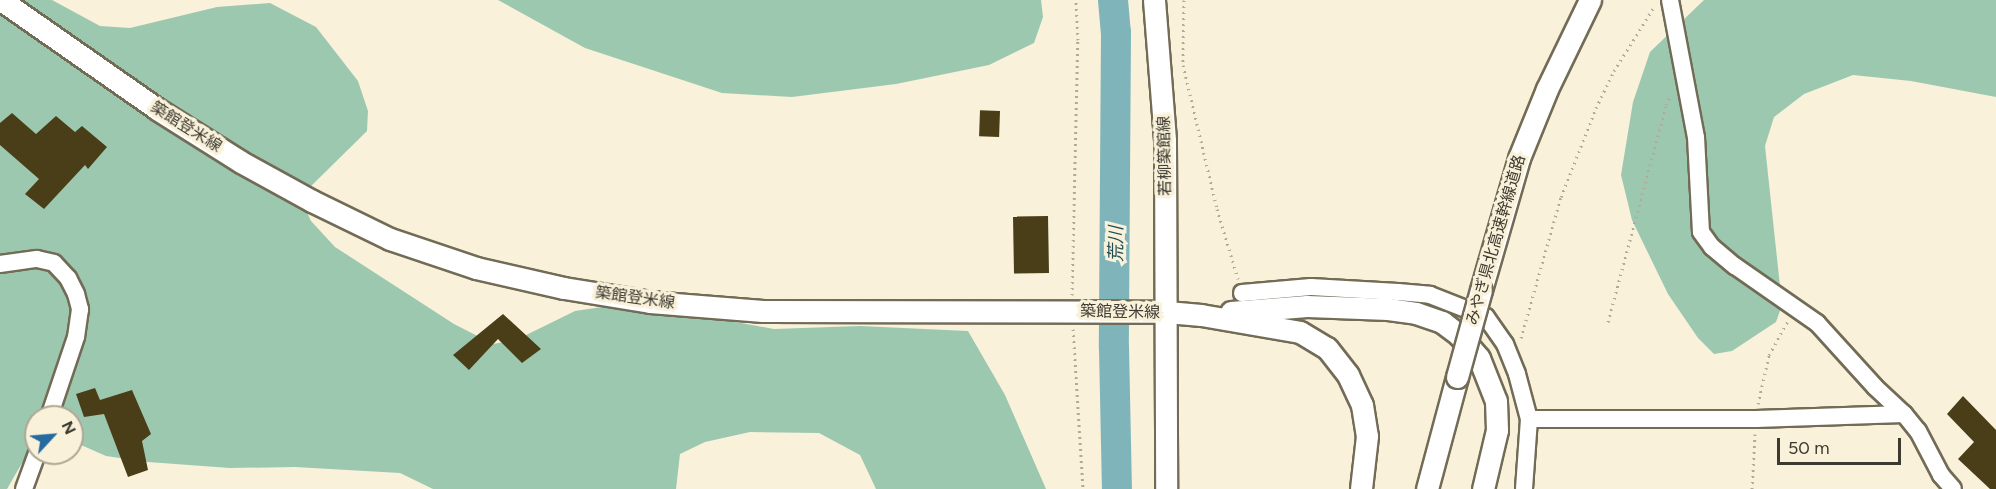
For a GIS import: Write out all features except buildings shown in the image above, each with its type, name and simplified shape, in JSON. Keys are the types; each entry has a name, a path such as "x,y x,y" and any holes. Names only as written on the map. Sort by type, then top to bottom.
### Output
{"main road":[{"name":"築館登米線","path":"1,0 157,109 241,162 312,201 390,238 476,267 564,288 650,302 763,311 1167,312 1166,489"},
{"name":"若柳築館線","path":"1154,0 1165,141 1167,312"},
{"name":"みやぎ県北高速幹線道路","path":"1427,489 1519,158 1547,89 1590,0"},
{"path":"1201,315 1307,306 1388,309 1442,322 1459,335 1479,358 1496,401 1497,430 1483,489"},
{"path":"1167,312 1201,315 1300,332 1327,348 1348,375 1362,405 1367,436 1360,489"}],"street":[{"path":"1670,0 1696,137 1701,232 1712,247 1817,323 1875,387 1904,414 1917,431 1941,475 1953,489"},
{"path":"0,264 37,259 54,263 68,278 76,294 80,309 76,337 53,405"},
{"path":"1242,293 1311,287 1430,295 1486,317 1505,344 1529,419 1524,489"},
{"path":"1529,419 1756,419 1904,414"},
{"path":"24,489 33,465"}],"path":[{"path":"1076,0 1078,40 1076,312 1083,489"},
{"path":"1184,0 1183,65 1217,209 1242,293"},
{"path":"1510,357 1519,346 1561,197 1596,108 1614,71 1653,7 1663,0"},
{"path":"1608,322 1666,105 1684,73"},
{"path":"1752,489 1756,419 1769,355 1795,309"}],"green space":[{"path":"0,0 52,0 100,26 130,28 217,7 270,3 316,27 358,81 368,111 367,131 307,190 304,206 311,221 335,247 454,324 493,344 516,340 575,311 609,306 725,320 774,329 860,326 968,331 1005,395 1046,489 876,489 860,455 819,433 750,432 705,442 680,454 676,489 433,489 400,473 295,467 230,468 148,462 106,456 84,446 84,405 24,405 24,461 7,489 0,489"},
{"path":"498,0 1041,0 1043,17 1034,43 989,65 896,84 792,97 722,93 585,48"},
{"path":"1704,0 1996,0 1996,97 1911,81 1853,75 1804,94 1774,117 1765,146 1782,305 1776,322 1732,351 1714,354 1698,338 1668,294 1632,220 1621,175 1633,102 1650,52"}],"waterway":[{"name":"荒川","path":"1113,0 1116,32 1114,348 1117,489"}]}
